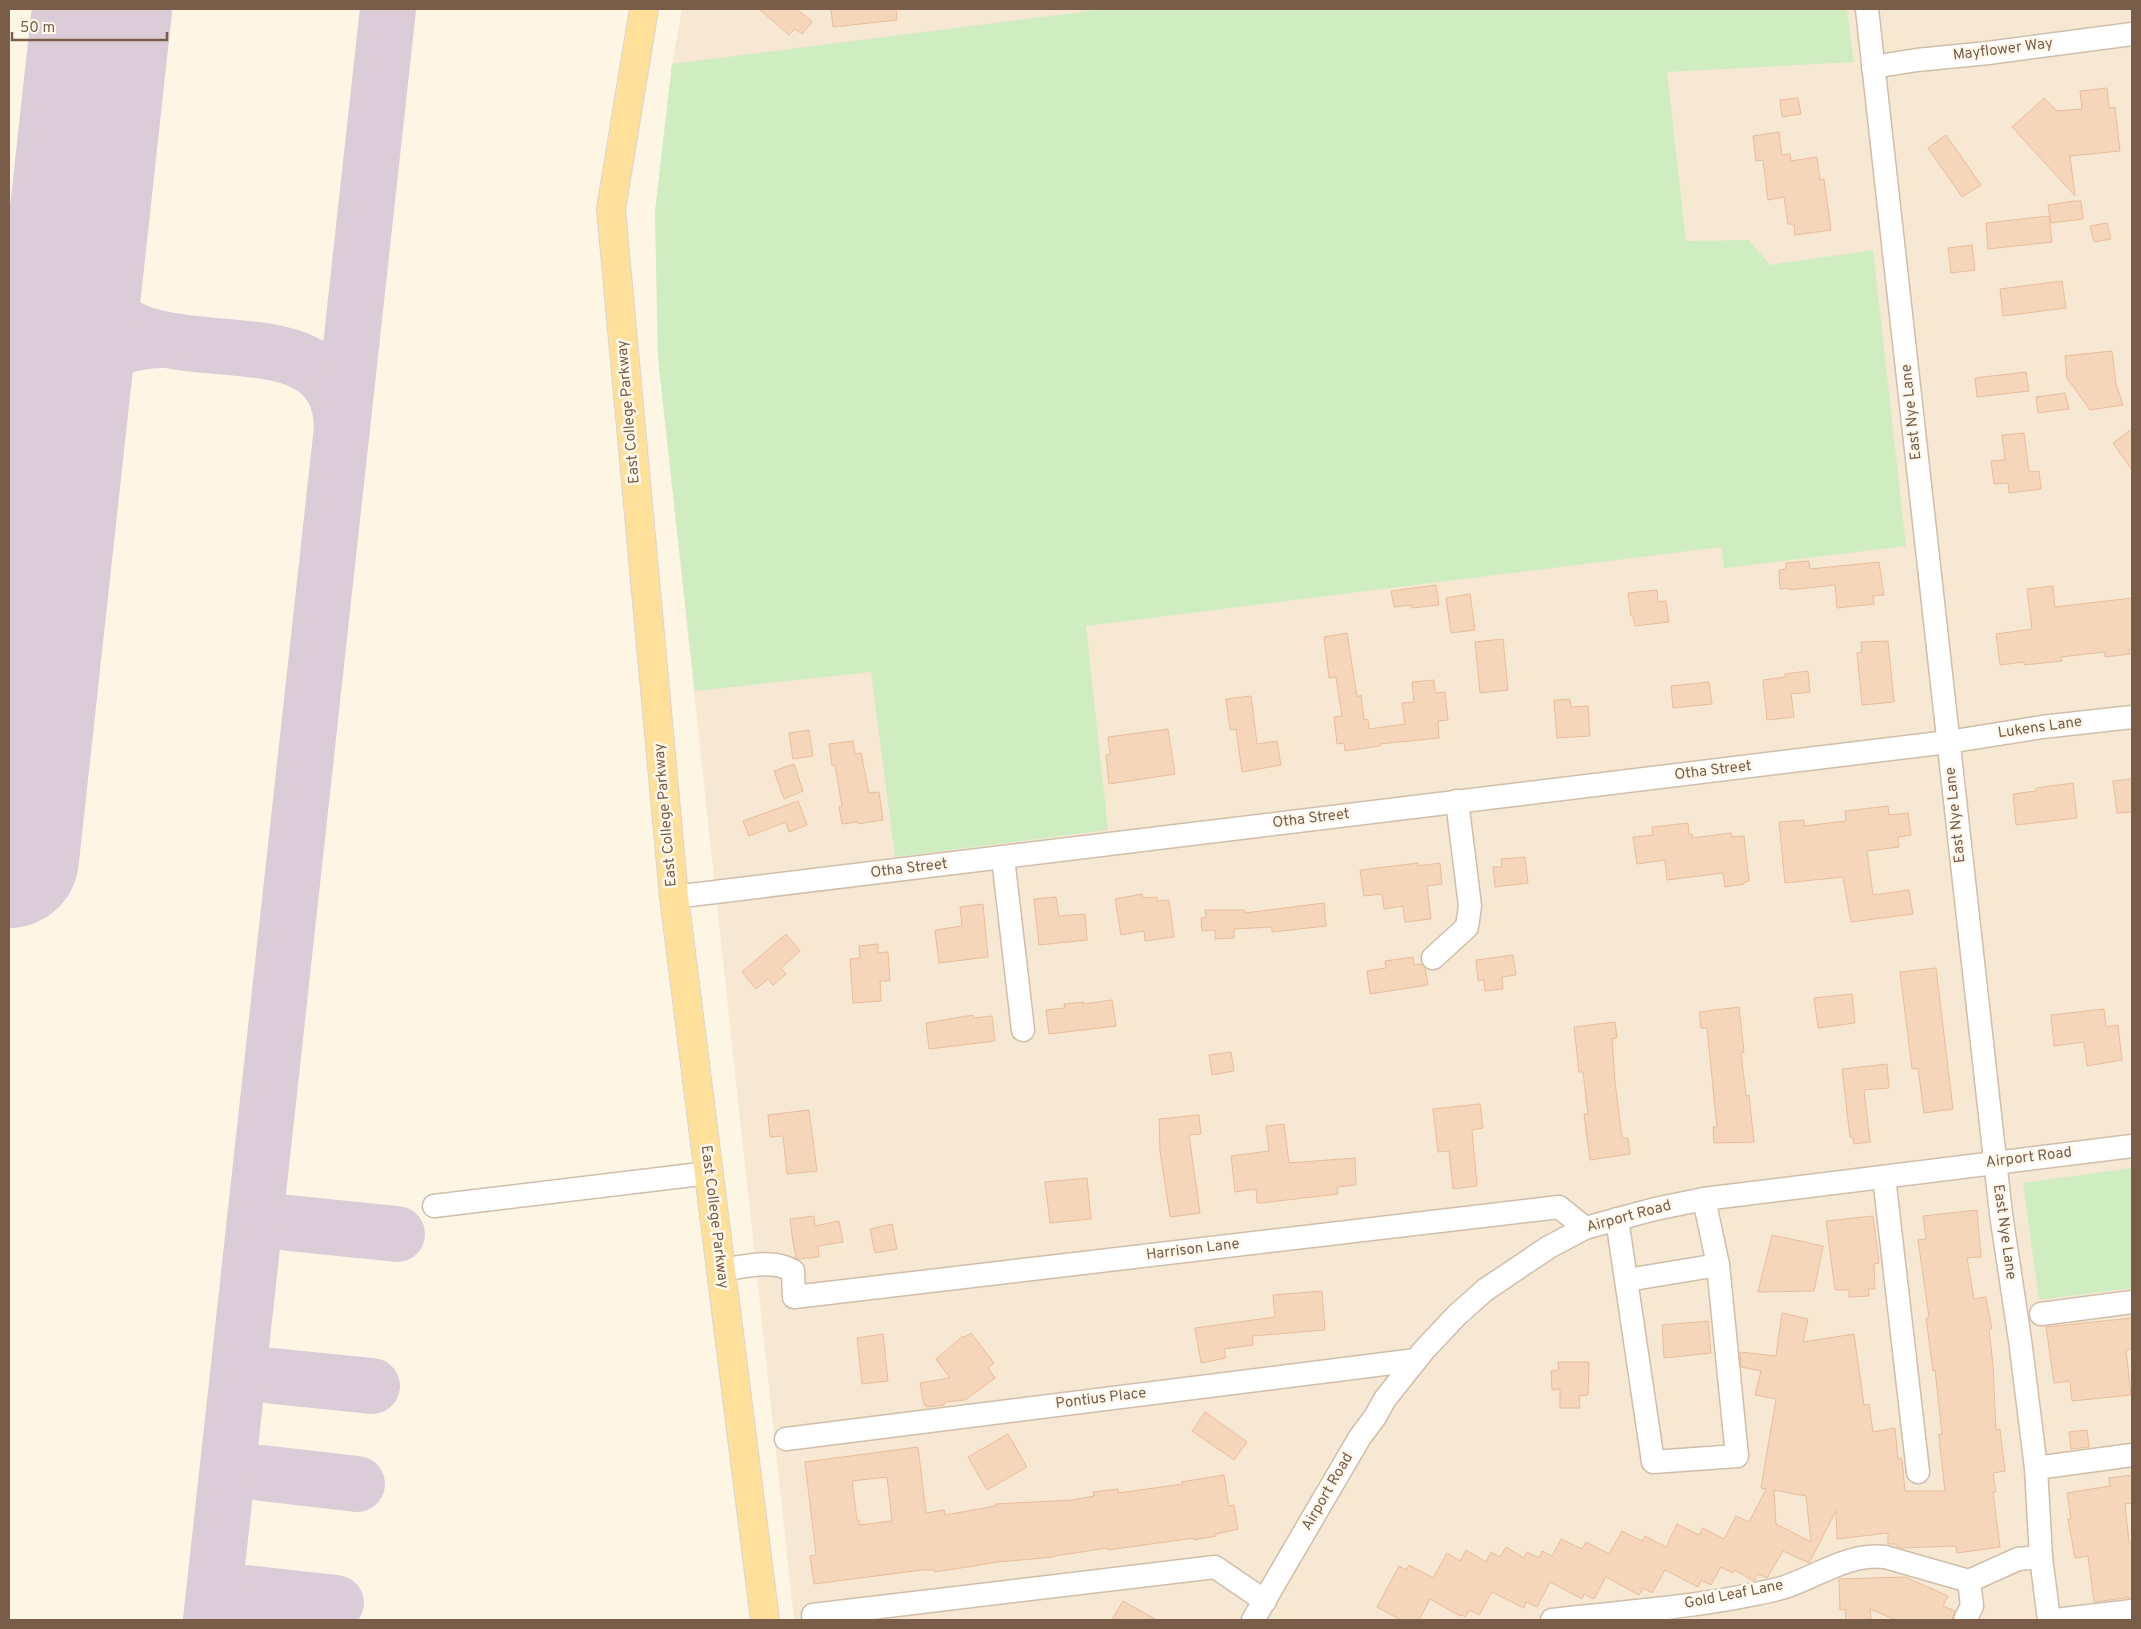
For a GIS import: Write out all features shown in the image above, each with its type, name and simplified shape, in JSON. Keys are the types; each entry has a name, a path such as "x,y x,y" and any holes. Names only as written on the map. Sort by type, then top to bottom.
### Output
{"main road":[{"name":"East College Parkway","path":"644,9 611,209 674,897 765,1620"}],"street":[{"name":"East Nye Lane","path":"1867,9 1995,1162 2036,1468 2041,1556 2049,1620"},
{"name":"Mayflower Way","path":"1873,67 2132,34"},
{"name":"Lukens Lane","path":"1948,742 2042,727 2132,717"},
{"name":"Otha Street","path":"674,897 1948,742"},
{"path":"1433,958 1467,927 1470,906 1457,801"},
{"path":"1003,858 1023,1030"},
{"name":"Airport Road","path":"1253,1620 1360,1437 1375,1417 1385,1399 1416,1360 1457,1315 1485,1290 1549,1247 1585,1228 1704,1198 2132,1146"},
{"path":"434,1206 709,1173"},
{"path":"1884,1177 1918,1472"},
{"path":"1617,1219 1653,1462 1737,1456 1718,1265 1704,1198"},
{"name":"Harrison Lane","path":"721,1270 773,1264 784,1265 792,1271 794,1297 1559,1207 1585,1228"},
{"path":"1627,1280 1718,1265"},
{"path":"2041,1314 2132,1302"},
{"name":"Pontius Place","path":"786,1439 1416,1360"},
{"path":"2036,1468 2132,1455"},
{"name":"Gold Leaf Lane","path":"1552,1620 1721,1601 1757,1594 1785,1587 1842,1563 1871,1556 1885,1557 1969,1581"},
{"path":"1965,1620 1972,1606 1969,1581 2018,1559 2041,1556"},
{"path":"813,1615 921,1611 1215,1567 1265,1600"},
{"path":"2055,1620 2132,1611"}],"shaded area":[{"path":"682,9 2132,9 2132,1620 794,1620 658,358 655,212 672,64"}],"green space":[{"path":"1104,9 1847,9 1854,62 1667,72 1686,241 1749,240 1770,265 1873,250 1906,546 1724,568 1721,547 1086,626 1108,830 895,857 871,672 695,691 658,358 655,212 672,64"},
{"path":"2132,1168 2132,1288 2039,1300 2023,1183"}],"building":[{"path":"759,9 797,9 812,22 802,34 795,29 789,35"},
{"path":"831,9 896,9 897,20 833,27"},
{"path":"2107,88 2109,108 2115,107 2120,151 2070,156 2075,196 2012,127 2044,98 2057,111 2082,109 2080,91"},
{"path":"1798,98 1801,114 1782,117 1780,100"},
{"path":"1779,132 1782,155 1790,154 1791,161 1817,157 1820,180 1824,179 1831,230 1795,235 1794,224 1788,224 1784,197 1768,200 1763,160 1756,161 1753,136"},
{"path":"1946,135 1981,185 1962,197 1928,148"},
{"path":"2081,201 2083,219 2051,223 2048,205"},
{"path":"2049,216 2052,242 1988,249 1986,223"},
{"path":"2107,223 2111,239 2094,242 2090,226"},
{"path":"1972,245 1975,270 1951,273 1948,248"},
{"path":"2062,281 2066,308 2003,316 2000,289"},
{"path":"2112,351 2116,384 2123,405 2090,410 2067,378 2065,356"},
{"path":"2026,372 2029,391 1977,397 1975,378"},
{"path":"2065,393 2069,409 2038,413 2036,397"},
{"path":"2132,429 2132,470 2113,443"},
{"path":"2024,433 2029,472 2039,471 2041,489 2009,493 2008,483 1994,484 1991,461 2005,460 2002,435"},
{"path":"1809,561 1810,569 1879,562 1884,595 1873,596 1874,604 1837,608 1835,585 1789,590 1789,588 1780,589 1779,570 1786,569 1786,563"},
{"path":"1436,585 1439,605 1412,608 1412,605 1394,607 1391,591"},
{"path":"2053,586 2055,607 2132,598 2132,649 2129,650 2130,654 2105,657 2105,652 2061,657 2062,661 2024,665 2024,662 2000,665 1996,634 2032,629 2027,589"},
{"path":"1657,590 1658,602 1666,601 1669,622 1635,626 1633,616 1631,616 1628,593"},
{"path":"1470,594 1475,630 1451,633 1446,598"},
{"path":"1347,633 1357,697 1361,695 1364,720 1368,719 1369,729 1405,724 1402,703 1414,702 1412,682 1434,680 1435,693 1445,692 1448,720 1438,721 1439,738 1380,744 1380,746 1345,751 1344,743 1337,744 1334,717 1342,716 1336,677 1329,678 1324,637"},
{"path":"1503,639 1508,690 1480,693 1475,642"},
{"path":"1888,641 1894,702 1862,705 1857,653 1862,652 1861,642"},
{"path":"1808,671 1810,692 1791,694 1794,717 1767,720 1763,680 1785,677 1785,674"},
{"path":"1709,682 1712,704 1673,708 1671,686"},
{"path":"1251,696 1257,744 1277,741 1281,765 1242,772 1236,729 1230,730 1226,699"},
{"path":"1570,699 1571,707 1588,706 1590,736 1557,738 1554,700"},
{"path":"1168,729 1175,774 1109,784 1106,755 1110,755 1108,737"},
{"path":"809,730 813,756 793,759 789,733"},
{"path":"853,741 855,754 861,753 869,793 879,792 883,820 858,824 858,822 842,824 839,807 842,806 835,765 832,766 829,744"},
{"path":"794,764 803,791 784,799 774,771"},
{"path":"2132,779 2132,812 2117,813 2113,781"},
{"path":"2073,783 2077,818 2016,825 2013,794 2036,791 2036,788"},
{"path":"798,801 807,825 789,832 786,822 749,836 743,821"},
{"path":"1888,806 1889,815 1908,813 1911,835 1898,837 1899,847 1867,851 1873,895 1909,890 1913,914 1851,922 1843,877 1785,883 1779,822 1804,820 1804,826 1846,821 1845,811"},
{"path":"1688,823 1689,834 1692,834 1692,838 1731,833 1732,837 1744,836 1749,881 1744,882 1744,884 1725,887 1723,873 1667,880 1665,860 1637,864 1633,837 1653,835 1652,827"},
{"path":"1525,857 1528,883 1495,887 1493,867 1502,867 1501,859"},
{"path":"1418,863 1418,866 1440,863 1442,884 1427,886 1431,919 1405,922 1403,906 1384,909 1382,894 1364,896 1360,870"},
{"path":"1142,894 1143,898 1157,897 1157,901 1169,900 1174,937 1145,941 1144,931 1121,935 1115,899"},
{"path":"1056,897 1059,916 1085,914 1087,940 1039,945 1034,899"},
{"path":"1324,903 1326,926 1272,932 1272,927 1234,929 1234,938 1215,939 1215,930 1202,931 1201,918 1206,917 1205,910 1244,910 1245,913"},
{"path":"983,904 988,957 939,963 935,930 962,926 960,907"},
{"path":"786,934 800,951 781,968 786,974 773,985 768,979 756,989 742,972"},
{"path":"878,944 878,953 888,952 890,981 880,981 881,1001 853,1003 850,959 860,958 859,946"},
{"path":"1513,955 1516,975 1502,977 1503,989 1485,991 1484,980 1478,981 1476,960"},
{"path":"1413,957 1414,965 1422,964 1425,968 1428,985 1370,994 1367,971 1386,968 1385,961"},
{"path":"1936,968 1953,1109 1924,1113 1918,1068 1912,1069 1900,972"},
{"path":"1852,994 1855,1023 1818,1028 1814,998"},
{"path":"1112,1000 1116,1026 1049,1034 1046,1010 1065,1008 1064,1004 1084,1002 1083,1004"},
{"path":"1739,1007 1744,1052 1741,1053 1746,1096 1749,1095 1754,1142 1714,1143 1713,1127 1717,1127 1707,1028 1701,1028 1699,1012"},
{"path":"2104,1009 2106,1027 2118,1025 2122,1060 2087,1066 2084,1042 2054,1046 2051,1015"},
{"path":"973,1015 974,1018 992,1016 995,1041 929,1049 926,1023"},
{"path":"1615,1022 1617,1038 1612,1039 1615,1082 1622,1138 1628,1138 1630,1154 1590,1160 1584,1114 1588,1114 1583,1072 1579,1072 1574,1027"},
{"path":"1231,1052 1234,1071 1212,1075 1209,1055"},
{"path":"1887,1064 1889,1088 1864,1090 1870,1142 1854,1144 1853,1137 1850,1137 1842,1069"},
{"path":"1480,1104 1483,1128 1472,1130 1477,1186 1453,1189 1449,1151 1438,1152 1433,1109"},
{"path":"809,1110 817,1171 787,1174 783,1136 770,1137 768,1115"},
{"path":"1199,1115 1201,1134 1189,1135 1200,1213 1170,1217 1160,1151 1159,1119"},
{"path":"1284,1124 1289,1163 1355,1158 1356,1185 1337,1187 1338,1194 1261,1203 1257,1203 1256,1189 1235,1192 1231,1156 1269,1151 1266,1126"},
{"path":"1087,1178 1091,1219 1050,1223 1045,1182"},
{"path":"1977,1210 1981,1257 1967,1258 1974,1299 1986,1297 1992,1329 1989,1329 1993,1365 1996,1430 2000,1429 2005,1471 1993,1473 1996,1492 1993,1492 2000,1547 1957,1553 1956,1546 1901,1548 1896,1546 1896,1544 1888,1544 1888,1533 1837,1539 1836,1511 1809,1563 1783,1551 1767,1578 1758,1574 1754,1581 1734,1570 1733,1573 1721,1567 1711,1585 1701,1580 1698,1587 1665,1570 1652,1593 1643,1588 1639,1595 1606,1577 1594,1599 1584,1594 1582,1599 1550,1582 1537,1607 1526,1602 1524,1608 1492,1592 1479,1615 1470,1610 1465,1617 1430,1599 1419,1620 1401,1620 1377,1607 1399,1566 1406,1570 1409,1565 1433,1578 1447,1553 1460,1561 1466,1550 1486,1562 1491,1552 1500,1557 1506,1547 1524,1558 1527,1552 1539,1558 1542,1551 1552,1556 1561,1539 1582,1549 1586,1542 1609,1554 1622,1531 1642,1541 1645,1536 1666,1547 1677,1524 1699,1535 1703,1528 1724,1539 1736,1516 1749,1522 1766,1489 1761,1488 1776,1399 1755,1395 1761,1371 1741,1367 1740,1352 1776,1356 1782,1313 1808,1319 1803,1342 1854,1334 1864,1405 1869,1404 1873,1432 1895,1428 1898,1459 1902,1459 1905,1491 1945,1491 1939,1434 1942,1434 1935,1370 1933,1371 1926,1318 1929,1317 1918,1240 1926,1239 1923,1216","holes":["1774,1490 1806,1496 1811,1542 1776,1524"]},
{"path":"814,1216 815,1226 839,1221 843,1242 818,1246 819,1257 798,1259 796,1258 790,1219"},
{"path":"1873,1216 1879,1263 1874,1264 1875,1289 1868,1289 1869,1296 1849,1297 1849,1290 1835,1290 1826,1221"},
{"path":"892,1224 897,1249 875,1253 870,1229"},
{"path":"1772,1235 1823,1246 1814,1291 1758,1292"},
{"path":"1322,1291 1325,1330 1252,1336 1253,1345 1224,1349 1226,1358 1201,1363 1195,1328 1275,1317 1273,1295"},
{"path":"2132,1318 2132,1349 2126,1350 2131,1395 2072,1401 2070,1382 2054,1383 2046,1327"},
{"path":"1708,1321 1711,1353 1664,1358 1662,1325"},
{"path":"971,1333 994,1363 988,1368 995,1378 965,1400 945,1402 944,1405 926,1407 920,1383 950,1378 936,1359 963,1336 964,1338"},
{"path":"883,1334 888,1381 862,1384 857,1338"},
{"path":"1558,1362 1589,1362 1588,1395 1579,1396 1580,1408 1560,1408 1560,1389 1552,1390 1551,1371 1559,1370"},
{"path":"1205,1412 1247,1442 1234,1460 1192,1431"},
{"path":"2087,1430 2089,1447 2071,1449 2069,1432"},
{"path":"1008,1434 1027,1467 987,1490 968,1457"},
{"path":"918,1447 926,1513 944,1510 945,1515 996,1506 995,1504 1073,1500 1094,1496 1093,1492 1118,1489 1118,1493 1183,1484 1181,1482 1224,1475 1229,1506 1234,1505 1238,1529 1194,1540 1194,1538 1108,1550 1108,1548 1054,1557 998,1562 935,1572 934,1570 922,1570 814,1584 810,1556 816,1555 805,1462","holes":["887,1477 892,1521 859,1525 852,1481"]},
{"path":"2132,1475 2132,1503 2125,1504 2129,1542 2132,1542 2132,1597 2094,1602 2088,1556 2075,1558 2068,1519 2071,1519 2067,1493 2110,1486 2109,1478"},
{"path":"1905,1577 1948,1596 1943,1606 1955,1611 1952,1620 1896,1620 1870,1609 1871,1620 1846,1620 1845,1609 1840,1610 1839,1579"},
{"path":"1123,1601 1157,1620 1112,1620"}],"taxiway":[{"path":"211,1620 388,9"},
{"path":"101,47 80,245 81,261 91,292 100,305 128,327 163,339 281,354 312,367 334,391 342,430"},
{"path":"9,315 38,300 57,279 69,253 76,221"},
{"path":"9,333 33,354 47,378 53,407 52,438"},
{"path":"39,613 59,422 64,403 81,373 94,361 108,352 124,346 162,340"},
{"path":"289,1223 397,1234"},
{"path":"273,1376 372,1386"},
{"path":"262,1473 357,1484"},
{"path":"246,1593 336,1603"}],"runway":[{"path":"9,858 102,9"}]}
